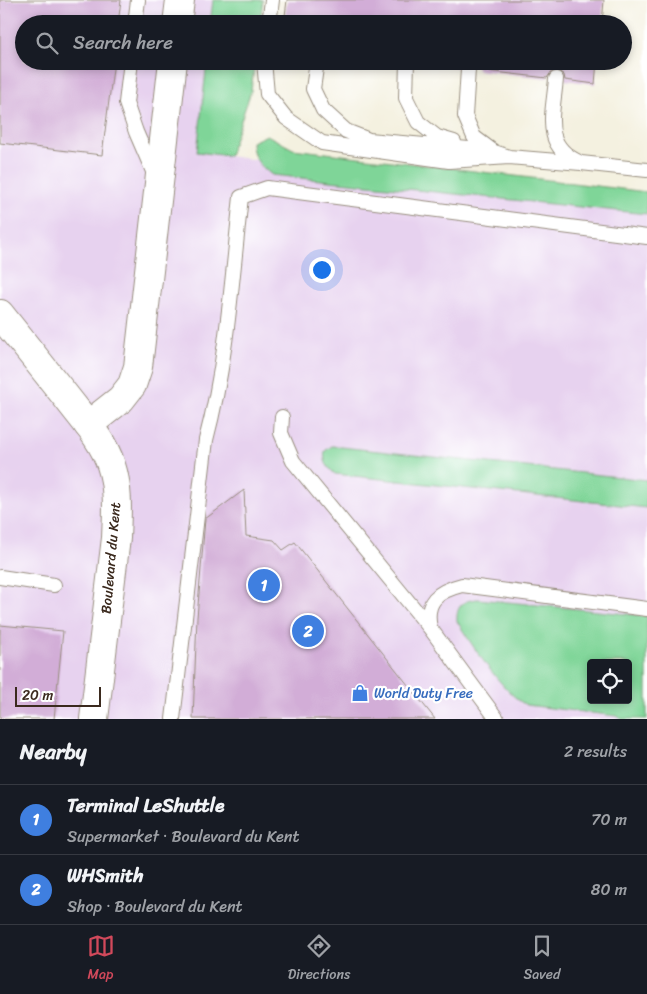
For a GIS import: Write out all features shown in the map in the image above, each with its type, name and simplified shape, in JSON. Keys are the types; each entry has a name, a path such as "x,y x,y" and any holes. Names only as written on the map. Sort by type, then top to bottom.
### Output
{"street":[{"path":"178,15 180,0"},
{"path":"88,425 121,399 132,385 138,367 172,70"},
{"name":"Boulevard du Kent","path":"0,314 88,425 104,448 111,464 118,512 94,719"}],"lane":[{"path":"136,15 138,0"},
{"path":"270,15 272,0"},
{"path":"130,70 126,103 158,184"},
{"path":"265,70 268,94 286,118 322,142 448,161 509,157 647,170"},
{"path":"316,70 313,90 323,110 346,131 369,140 494,152"},
{"path":"407,70 406,98 418,122 437,137 509,157"},
{"path":"468,70 464,116 474,137 494,152"},
{"path":"556,79 552,128 553,140 572,159 582,163"},
{"path":"173,719 206,440 215,405 224,343 241,197 268,188 647,237"},
{"path":"282,417 281,433 293,461 430,628 497,719"},
{"path":"0,577 54,585"},
{"path":"430,628 428,609 434,598 451,588 462,585 647,609"}],"shaded area":[{"path":"0,0 214,0 212,15 15,15 15,70 206,70 197,152 647,211 647,719 0,719"}],"green space":[{"path":"213,0 263,0 261,15 211,15"},
{"path":"206,70 254,70 251,91 229,156 197,152"},
{"path":"267,135 293,149 647,192 647,214 272,175 258,161 252,148 252,142"},
{"path":"332,446 647,480 647,508 335,474 325,461 325,451"},
{"path":"478,599 647,616 647,719 621,719 616,716 526,705 507,690 488,667 457,621 459,608 464,602"}],"building":[{"path":"0,0 121,0 119,15 15,15 15,70 113,70 102,155 0,143"},
{"path":"287,0 604,0 603,15 285,15"},
{"path":"477,70 557,70 552,71 547,78"},
{"path":"557,70 596,70 595,84 565,80 564,75"},
{"path":"244,490 246,536 274,540 283,550 295,542 435,719 193,719 197,618 205,519"},
{"path":"0,625 63,631 54,719 0,719"}],"place":[{"name":"Terminal LeShuttle","path":"264,585"},
{"name":"WHSmith","path":"308,631"},
{"name":"World Duty Free","path":"360,693"}]}
